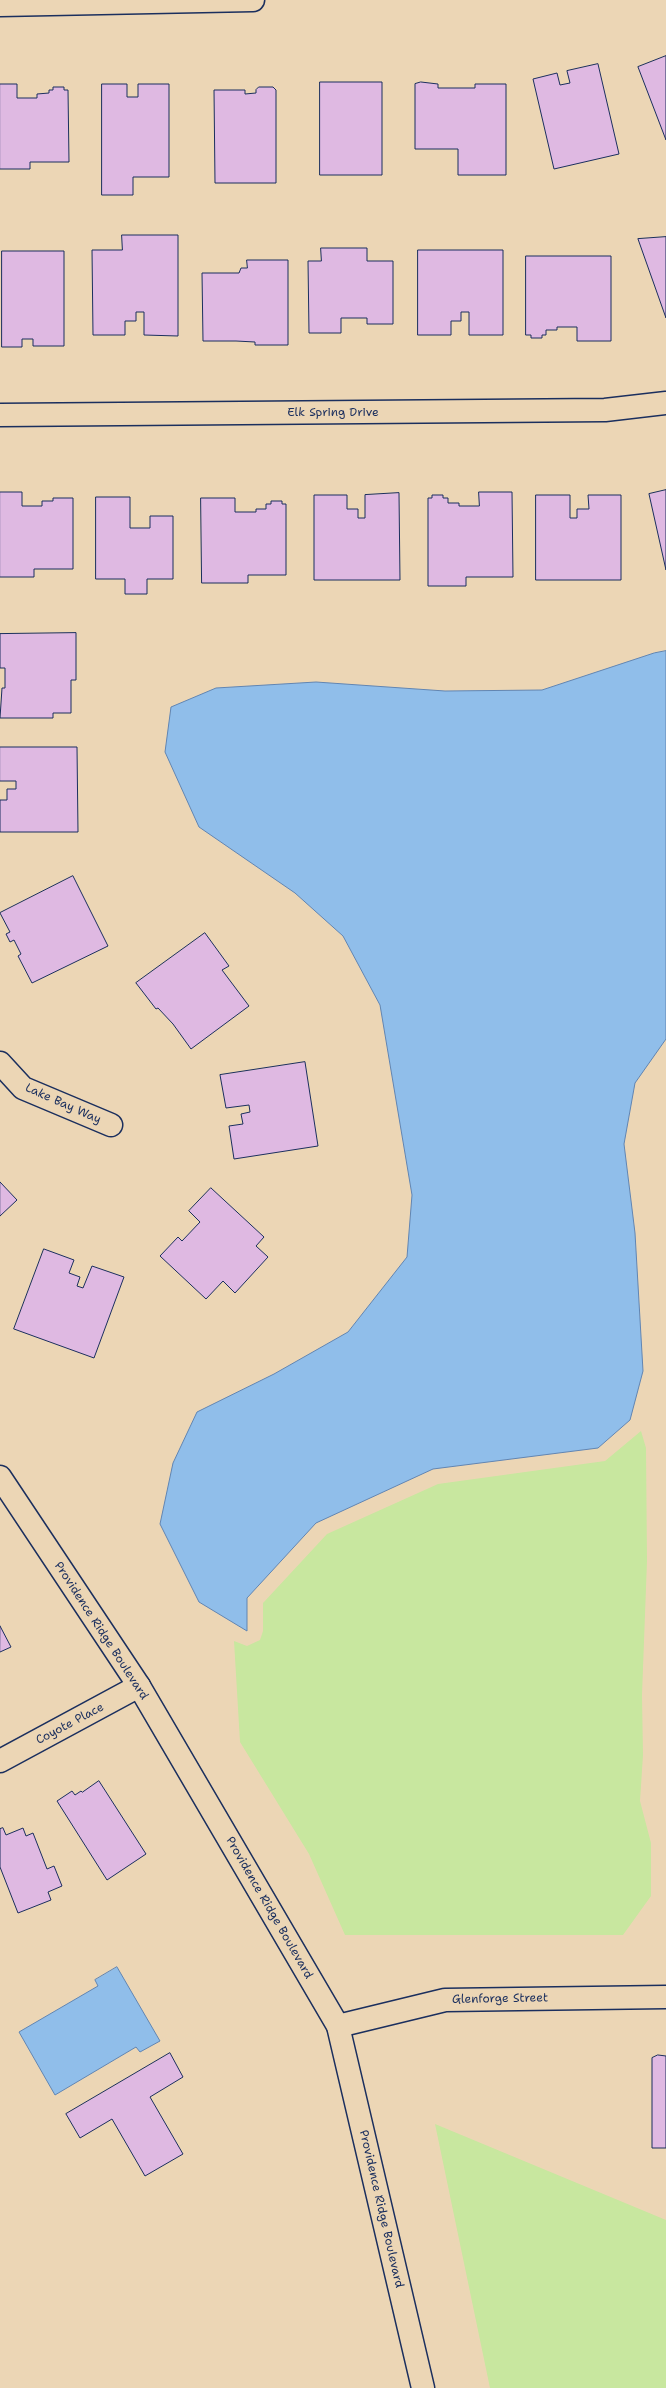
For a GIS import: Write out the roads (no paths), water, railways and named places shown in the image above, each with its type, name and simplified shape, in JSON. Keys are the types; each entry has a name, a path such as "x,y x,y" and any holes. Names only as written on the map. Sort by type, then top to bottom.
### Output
{"street":[{"path":"0,6 253,0"},
{"name":"Elk Spring Drive","path":"0,415 605,410 666,403"},
{"name":"Lake Bay Way","path":"0,1063 23,1088 112,1125"},
{"name":"Providence Ridge Boulevard","path":"0,1477 139,1686 338,2026 423,2388"},
{"name":"Coyote Place","path":"0,1761 139,1686"},
{"name":"Glenforge Street","path":"338,2026 444,2000 666,1997"}],"water":[{"path":"666,651 666,1039 635,1083 624,1144 635,1233 643,1371 630,1420 598,1448 433,1469 316,1523 247,1598 247,1631 199,1602 160,1524 173,1463 197,1412 274,1374 348,1332 407,1257 412,1195 380,1005 343,936 295,893 199,827 165,752 171,707 216,688 316,682 445,691 542,690 654,653"},
{"path":"117,1967 160,2041 140,2052 136,2047 55,2095 19,2032 98,1986 95,1980"}]}
